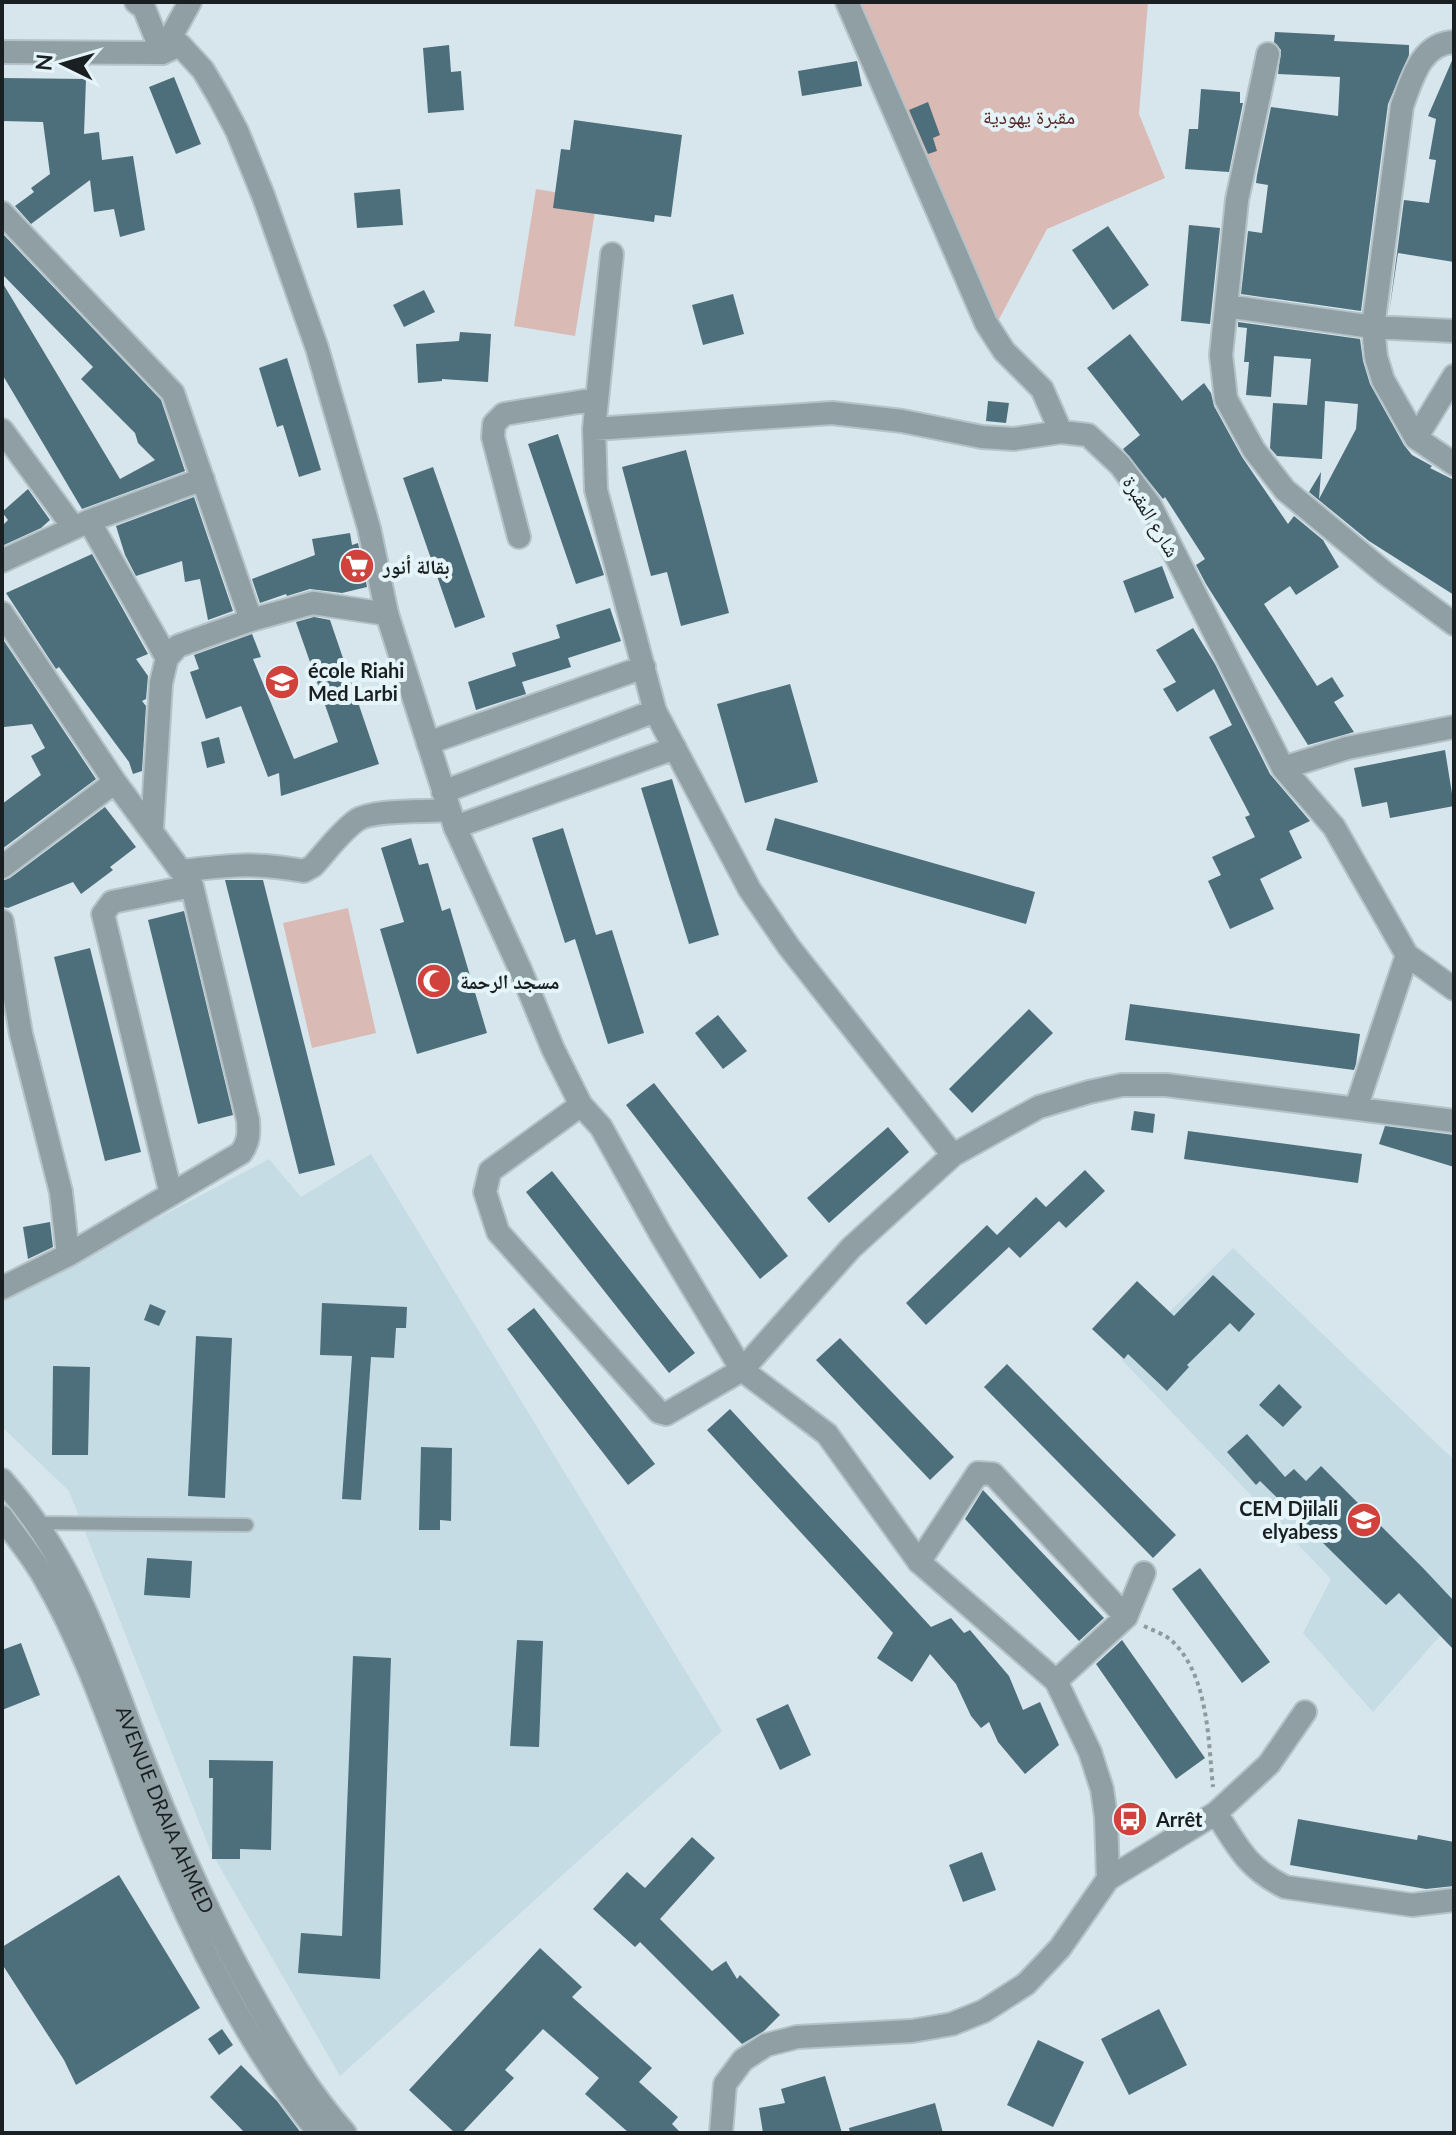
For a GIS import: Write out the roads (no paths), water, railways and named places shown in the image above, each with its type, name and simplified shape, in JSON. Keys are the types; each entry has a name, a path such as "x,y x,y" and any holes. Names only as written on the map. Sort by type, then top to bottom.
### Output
{"street":[{"path":"162,53 190,2"},
{"path":"594,429 832,413 902,421 982,437 1014,439 1061,432 1042,389 1004,351 986,323 847,2"},
{"path":"140,5 162,53"},
{"path":"1454,42 1436,45 1423,59 1414,73 1402,106 1373,327 1376,357 1383,380 1416,438 1454,464"},
{"path":"2,52 162,53 180,45 203,70 237,131 258,182 317,348 369,528 387,614 449,810 553,1049 581,1105 601,1127 742,1370 827,1434 919,1562 1056,1681 1090,1752 1102,1789 1108,1879"},
{"path":"1268,54 1237,200 1221,355 1226,399 1254,450 1285,490 1328,528 1454,624"},
{"path":"2,213 173,393 251,620"},
{"path":"612,254 594,429 596,490 655,711 750,890 798,959 953,1155"},
{"path":"1226,306 1373,327 1454,331"},
{"path":"1416,438 1454,376"},
{"path":"519,537 493,437 494,424 504,414 597,399"},
{"path":"2,430 81,524 167,658"},
{"name":"شارع المقبرة","path":"1061,432 1088,435 1120,465 1150,505 1283,768 1334,827 1407,955 1454,989"},
{"path":"2,561 81,524 203,479"},
{"path":"152,829 161,683 167,658 178,646 251,620 313,603 387,614"},
{"path":"2,613 115,782 187,878 249,1134 247,1145 241,1153 68,1255 2,1288"},
{"path":"428,743 644,667"},
{"path":"449,810 655,711"},
{"path":"1283,768 1347,748 1454,727"},
{"path":"171,1194 103,914 112,902 243,863 280,865 304,871 313,866 357,820 382,811 402,814 449,810 675,748"},
{"path":"2,867 115,782"},
{"path":"2,921 21,1034 61,1192 68,1255"},
{"path":"1356,1108 1407,955"},
{"path":"581,1105 490,1171 485,1192 498,1232 659,1412 666,1414 742,1370 851,1248 953,1155 1039,1107 1122,1085 1166,1085 1454,1121"},
{"path":"919,1562 978,1473 993,1474 1126,1617"},
{"name":"AVENUE DRAIA AHMED","path":"2,1480 38,1523 68,1572 93,1625 153,1836 213,1967 279,2078 319,2133"},
{"name":"AVENUE DRAIA AHMED","path":"2,1517 44,1576 210,1918 284,2051 345,2133"},
{"path":"1056,1681 1126,1617 1144,1573"},
{"path":"721,2133 725,2084 743,2060 766,2045 797,2037 912,2031 952,2024 984,2011 1026,1984 1068,1938 1108,1879 1216,1813 1269,1764 1305,1712"},
{"path":"1216,1813 1250,1864 1285,1887 1412,1905 1454,1900"}],"lane":[{"path":"38,1523 247,1525"}],"place":[{"name":"بقالة أنور","path":"357,566"},
{"name":"école Riahi Med Larbi","path":"282,682"},
{"name":"مسجد الرحمة","path":"434,981"},
{"name":"CEM Djilali elyabess","path":"1364,1520"},
{"name":"Arrêt","path":"1130,1819"}],"park label":[{"name":"مقبرة يهودية","path":"1029,116"}]}
